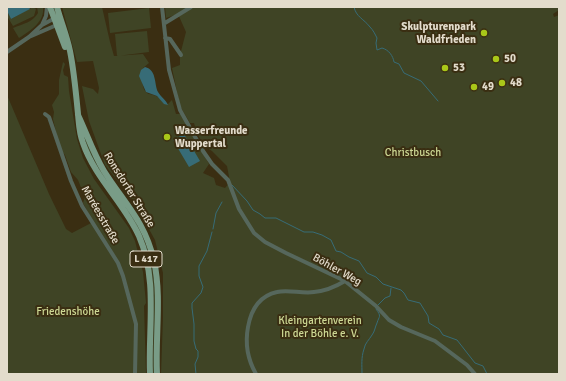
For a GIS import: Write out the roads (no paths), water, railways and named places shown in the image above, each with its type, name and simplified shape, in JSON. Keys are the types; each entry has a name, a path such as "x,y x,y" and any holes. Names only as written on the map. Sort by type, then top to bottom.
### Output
{"main road":[{"name":"Ronsdorfer Straße","path":"48,7 57,21 70,52 79,131 89,159 133,225 139,237 145,256 149,274 151,295 150,374"},
{"name":"Ronsdorfer Straße","path":"57,7 57,21"},
{"name":"Ronsdorfer Straße","path":"78,114 99,163 135,214 142,226 150,249 156,272 158,292 157,374"}],"street":[{"path":"29,37 42,25 48,7"},
{"path":"162,7 165,23 165,38 170,39 181,55"},
{"path":"165,23 191,7"},
{"path":"42,25 57,21"},
{"path":"7,52 57,21"},
{"name":"Böhler Weg","path":"165,38 169,70 180,110 203,151 212,164 228,180 238,209 254,233 266,242 286,253 345,282 371,301 389,320 407,330 435,341 467,365 475,374"},
{"name":"Maréesstraße","path":"45,114 49,117 70,181 82,206 118,263 123,276 136,324 135,374"},
{"path":"256,374 252,367 248,353 246,336 252,311 255,306 270,294 277,291 314,292 335,287 345,282"}],"water":[{"path":"7,7 29,7 30,9 11,19 7,11"},
{"path":"145,67 152,71 158,92 168,105 164,104 157,96 146,92 139,76 141,70"},
{"path":"184,134 200,161 189,167 173,140"}],"waterway":[{"path":"354,7 356,13 368,24 377,38 377,50 382,48 389,52 392,55 394,62 399,64 404,73 421,81 438,101"},
{"path":"232,185 253,210 265,218 276,218 304,232 313,232 322,235 331,240 336,251 359,261 367,273 376,277 383,284 401,290 408,300 420,303 428,316 429,323 439,329 443,335 457,340 475,363 483,366 487,374"},
{"path":"213,229 216,213 222,202"},
{"path":"196,374 195,364 198,357 198,351 194,341 192,303 201,293 203,287 199,276 199,266 207,251 212,232"},
{"path":"378,305 385,298 390,296 391,288"},
{"path":"362,374 363,352 366,343 374,332 380,316 376,309"}],"place":[{"name":"Skulpturenpark Waldfrieden","path":"484,33"},
{"name":"50","path":"496,59"},
{"name":"53","path":"445,68"},
{"name":"48","path":"502,83"},
{"name":"49","path":"474,87"},
{"name":"Wasserfreunde Wuppertal","path":"167,137"}],"park label":[{"name":"Christbusch","path":"413,153"},
{"name":"Friedenshöhe","path":"68,312"},
{"name":"Kleingartenverein In der Böhle e. V.","path":"320,327"}]}
